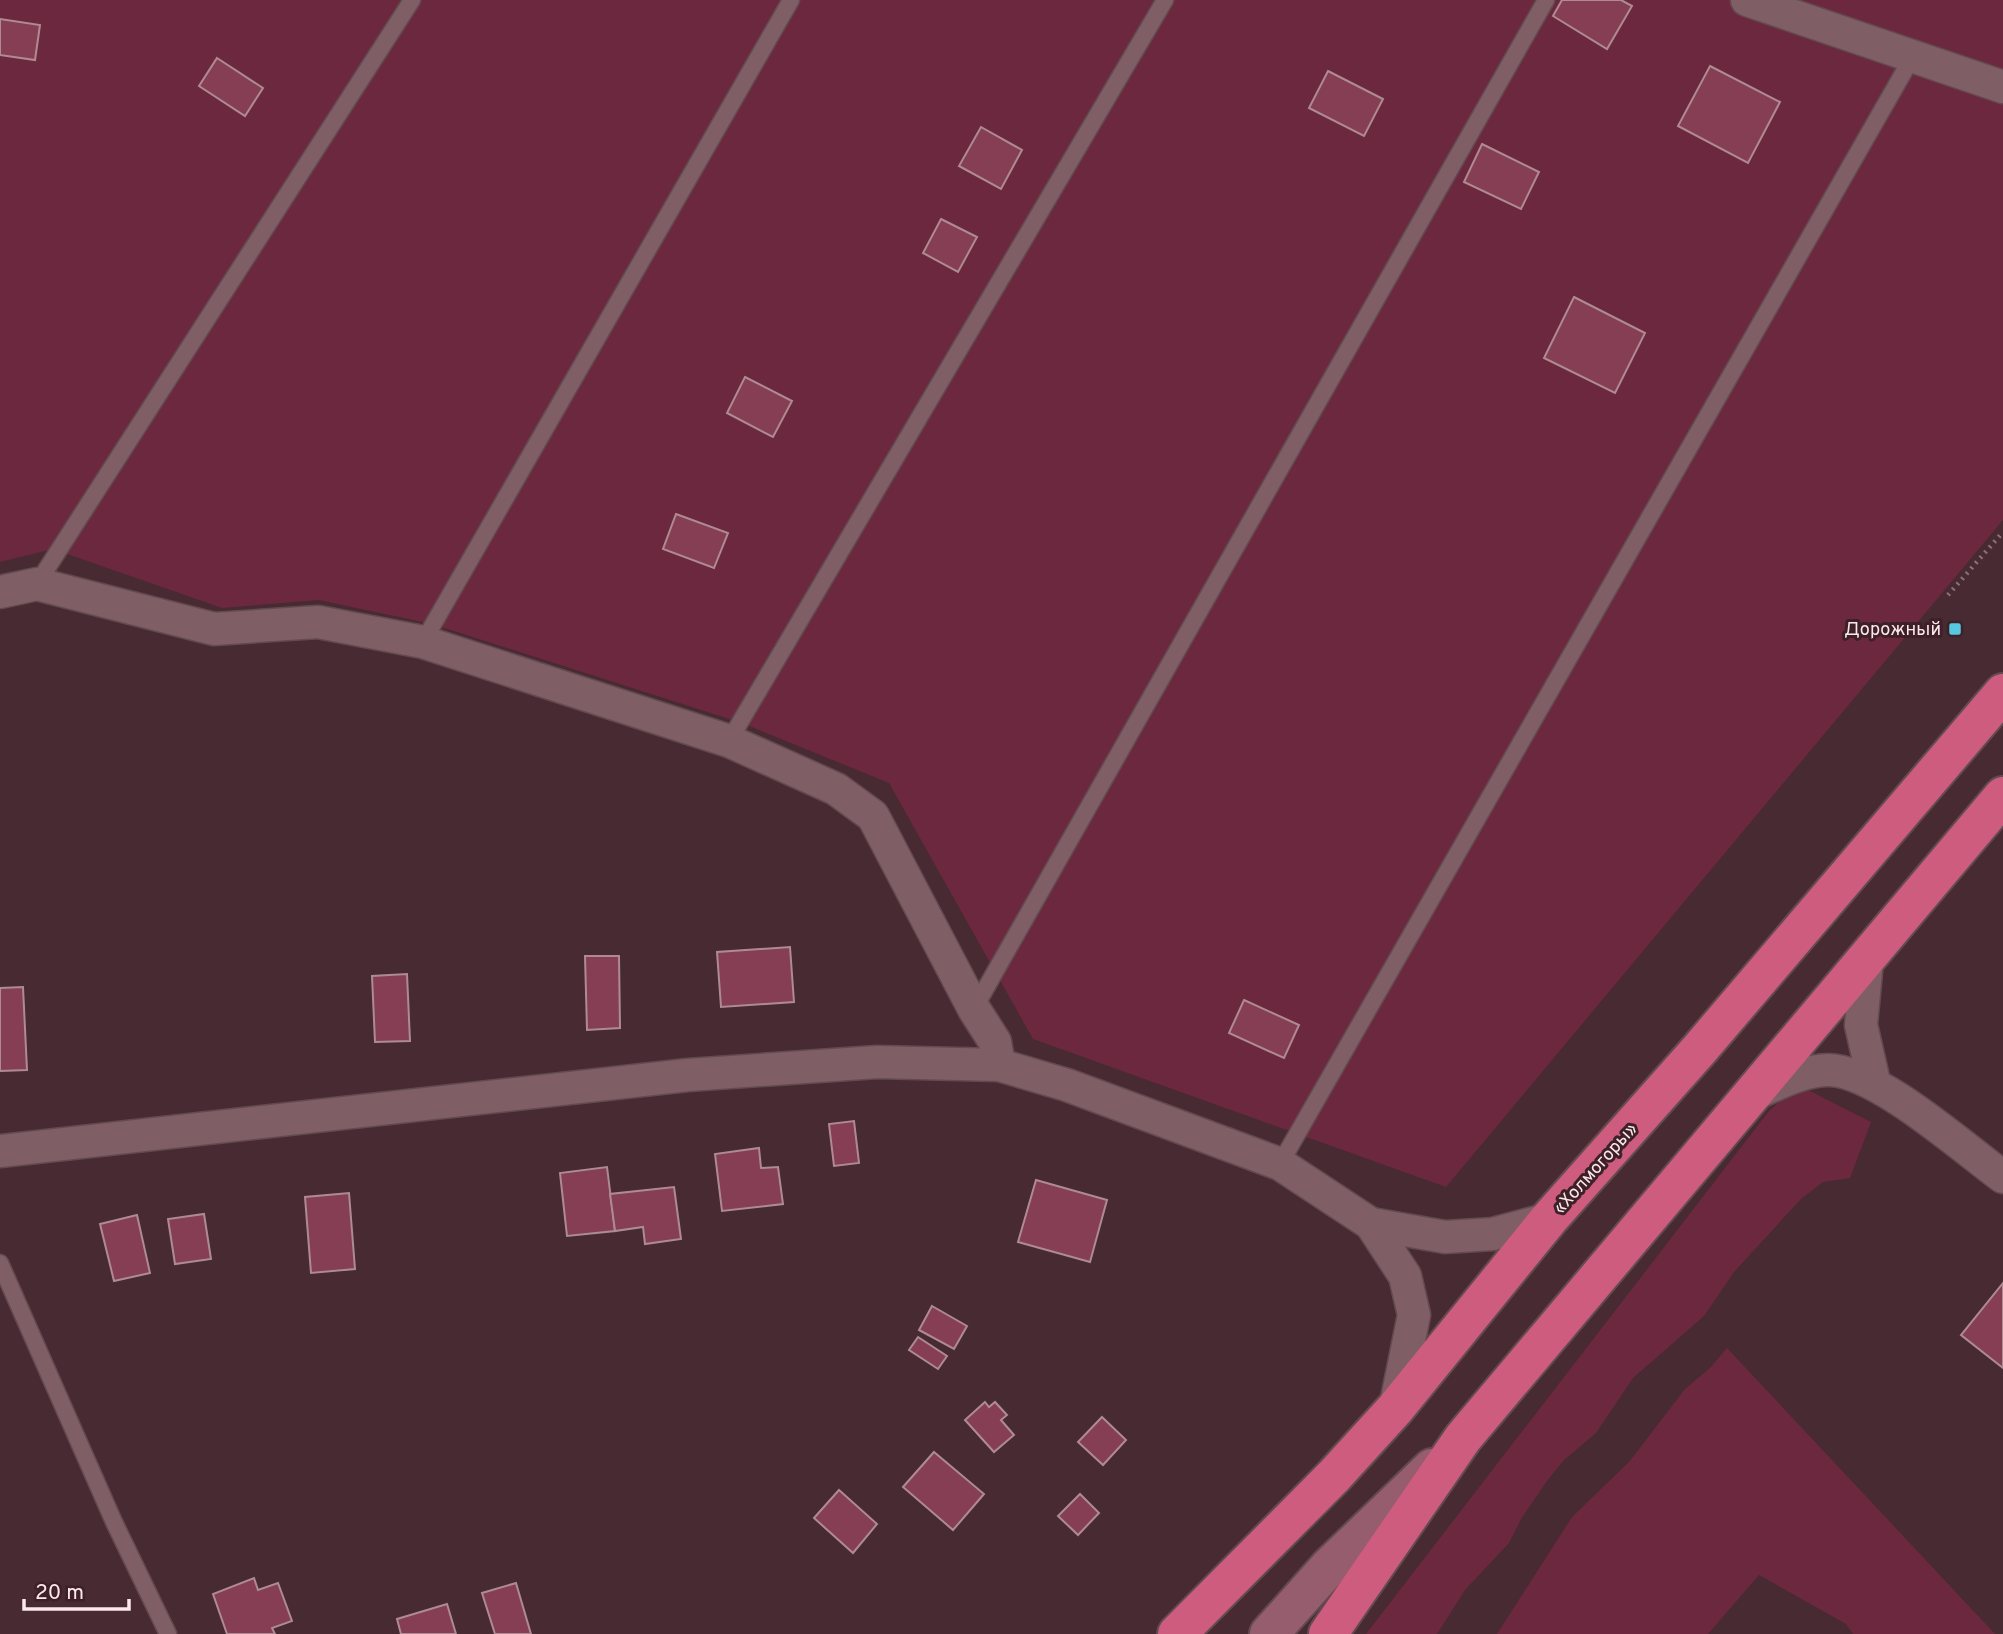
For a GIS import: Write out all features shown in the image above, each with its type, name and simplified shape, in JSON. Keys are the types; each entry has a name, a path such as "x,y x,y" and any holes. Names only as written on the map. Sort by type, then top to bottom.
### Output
{"highway":[{"name":"«Холмогоры»","path":"1177,1634 1335,1476 1395,1409 1549,1219 1699,1050 2003,692"},
{"path":"1328,1634 1462,1438 1867,961 2003,796"}],"main road":[{"path":"1269,1634 1329,1567 1462,1438"},
{"path":"1198,1634 1335,1476"}],"street":[{"path":"1747,0 2003,87"},
{"path":"0,592 37,584 214,629 318,622 423,642 729,741 836,789 873,816 974,1009 995,1042 999,1065"},
{"path":"1867,961 1861,1025 1874,1083"},
{"path":"0,1151 688,1075 877,1062 999,1065 1067,1085 1280,1164 1371,1224 1444,1237 1493,1234 1549,1219"},
{"path":"1752,1095 1797,1076 1827,1070 1846,1072 1874,1083 2003,1177"},
{"path":"1371,1224 1405,1276 1414,1315 1395,1409"}],"lane":[{"path":"37,584 412,0"},
{"path":"423,642 791,0"},
{"path":"729,741 1165,0"},
{"path":"974,1009 1546,0"},
{"path":"1280,1164 1913,56"},
{"path":"0,1263 114,1522 168,1634"}],"path":[{"path":"1948,595 2003,532"}],"shaded area":[{"path":"0,0 2003,0 2003,520 1446,1187 1033,1039 889,783 742,723 432,624 319,600 222,608 53,549 0,562"},
{"path":"1808,1090 1871,1122 1850,1178 1823,1182 1801,1199 1734,1272 1704,1316 1633,1378 1596,1433 1564,1460 1547,1481 1521,1519 1509,1543 1465,1590 1437,1634 1366,1634 1769,1111 1779,1102"},
{"path":"1727,1348 1995,1634 1853,1634 1846,1624 1759,1575 1708,1634 1497,1634 1572,1517 1629,1462 1685,1389 1710,1368"}],"building":[{"path":"1562,0 1621,0 1632,6 1607,49 1553,16"},
{"path":"0,19 40,25 35,60 0,55"},
{"path":"217,58 263,88 245,116 199,86"},
{"path":"1710,66 1780,102 1748,163 1678,126"},
{"path":"1328,71 1383,99 1364,136 1309,108"},
{"path":"981,127 1022,150 1001,189 959,166"},
{"path":"1482,144 1539,172 1521,209 1464,182"},
{"path":"941,219 977,237 958,272 923,253"},
{"path":"1574,297 1645,333 1615,393 1544,358"},
{"path":"745,377 792,401 773,437 727,413"},
{"path":"676,514 728,533 714,568 663,549"},
{"path":"790,947 794,1002 721,1007 717,952"},
{"path":"585,956 619,956 620,1028 587,1030"},
{"path":"407,974 410,1041 375,1042 372,976"},
{"path":"23,987 27,1070 0,1071 0,988"},
{"path":"1244,1000 1299,1025 1284,1058 1229,1033"},
{"path":"854,1121 859,1163 834,1166 829,1124"},
{"path":"759,1148 761,1168 778,1167 783,1204 722,1211 715,1154"},
{"path":"607,1167 615,1231 567,1236 560,1173"},
{"path":"1036,1180 1107,1200 1090,1262 1018,1242"},
{"path":"674,1187 681,1239 645,1244 643,1227 615,1231 610,1194"},
{"path":"349,1193 355,1269 311,1273 305,1197"},
{"path":"204,1214 211,1259 175,1264 168,1219"},
{"path":"137,1215 150,1273 114,1281 100,1224"},
{"path":"2003,1283 2003,1368 1961,1335"},
{"path":"932,1306 967,1326 954,1349 919,1330"},
{"path":"918,1337 947,1356 938,1369 909,1350"},
{"path":"985,1402 989,1407 995,1402 1007,1415 1001,1420 1014,1435 994,1452 965,1420"},
{"path":"1102,1417 1126,1440 1103,1465 1078,1442"},
{"path":"934,1452 984,1494 953,1530 903,1487"},
{"path":"839,1490 877,1524 853,1553 814,1518"},
{"path":"1080,1494 1099,1513 1078,1535 1058,1516"},
{"path":"254,1578 258,1590 278,1583 292,1621 272,1628 275,1634 227,1634 213,1594"},
{"path":"516,1583 531,1634 495,1634 482,1593"},
{"path":"447,1604 456,1634 401,1634 397,1619"}],"place":[{"name":"Дорожный","path":"1955,629"}]}
